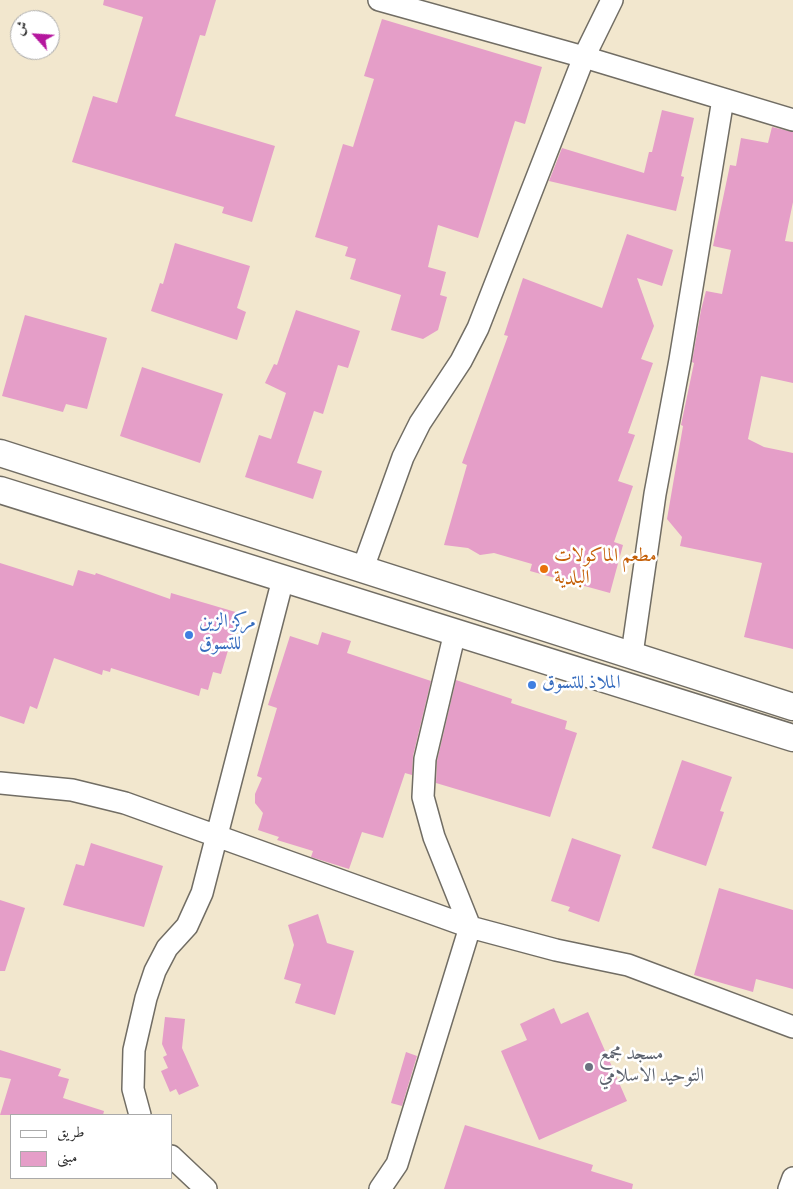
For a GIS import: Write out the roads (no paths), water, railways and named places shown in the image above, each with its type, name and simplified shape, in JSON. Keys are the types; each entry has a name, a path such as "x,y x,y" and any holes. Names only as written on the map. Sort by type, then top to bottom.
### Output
{"street":[{"path":"379,0 584,57 793,120"},
{"path":"363,568 403,457 420,423 461,361 478,328 584,57 612,0"},
{"path":"632,654 652,513 680,360 723,99"},
{"path":"0,453 793,707"},
{"path":"0,490 793,738"},
{"path":"140,1114 133,1089 134,1050 146,998 155,971 167,948 186,926 195,911 218,836 284,579"},
{"path":"380,1189 397,1164 470,926 434,837 422,797 425,759 455,632"},
{"path":"0,783 72,790 125,803 470,926 556,950 628,965 793,1027"},
{"path":"172,1157 206,1189"},
{"path":"789,1189 793,1178"}],"place":[{"name":"مطعم الماكولات البلدية","path":"544,569"},
{"name":"مركز الزين للتسوق","path":"189,635"},
{"name":"الملاذ للتسوق","path":"532,685"},
{"name":"مسجد مجمع التوحيد الاسلامي","path":"589,1067"}]}
